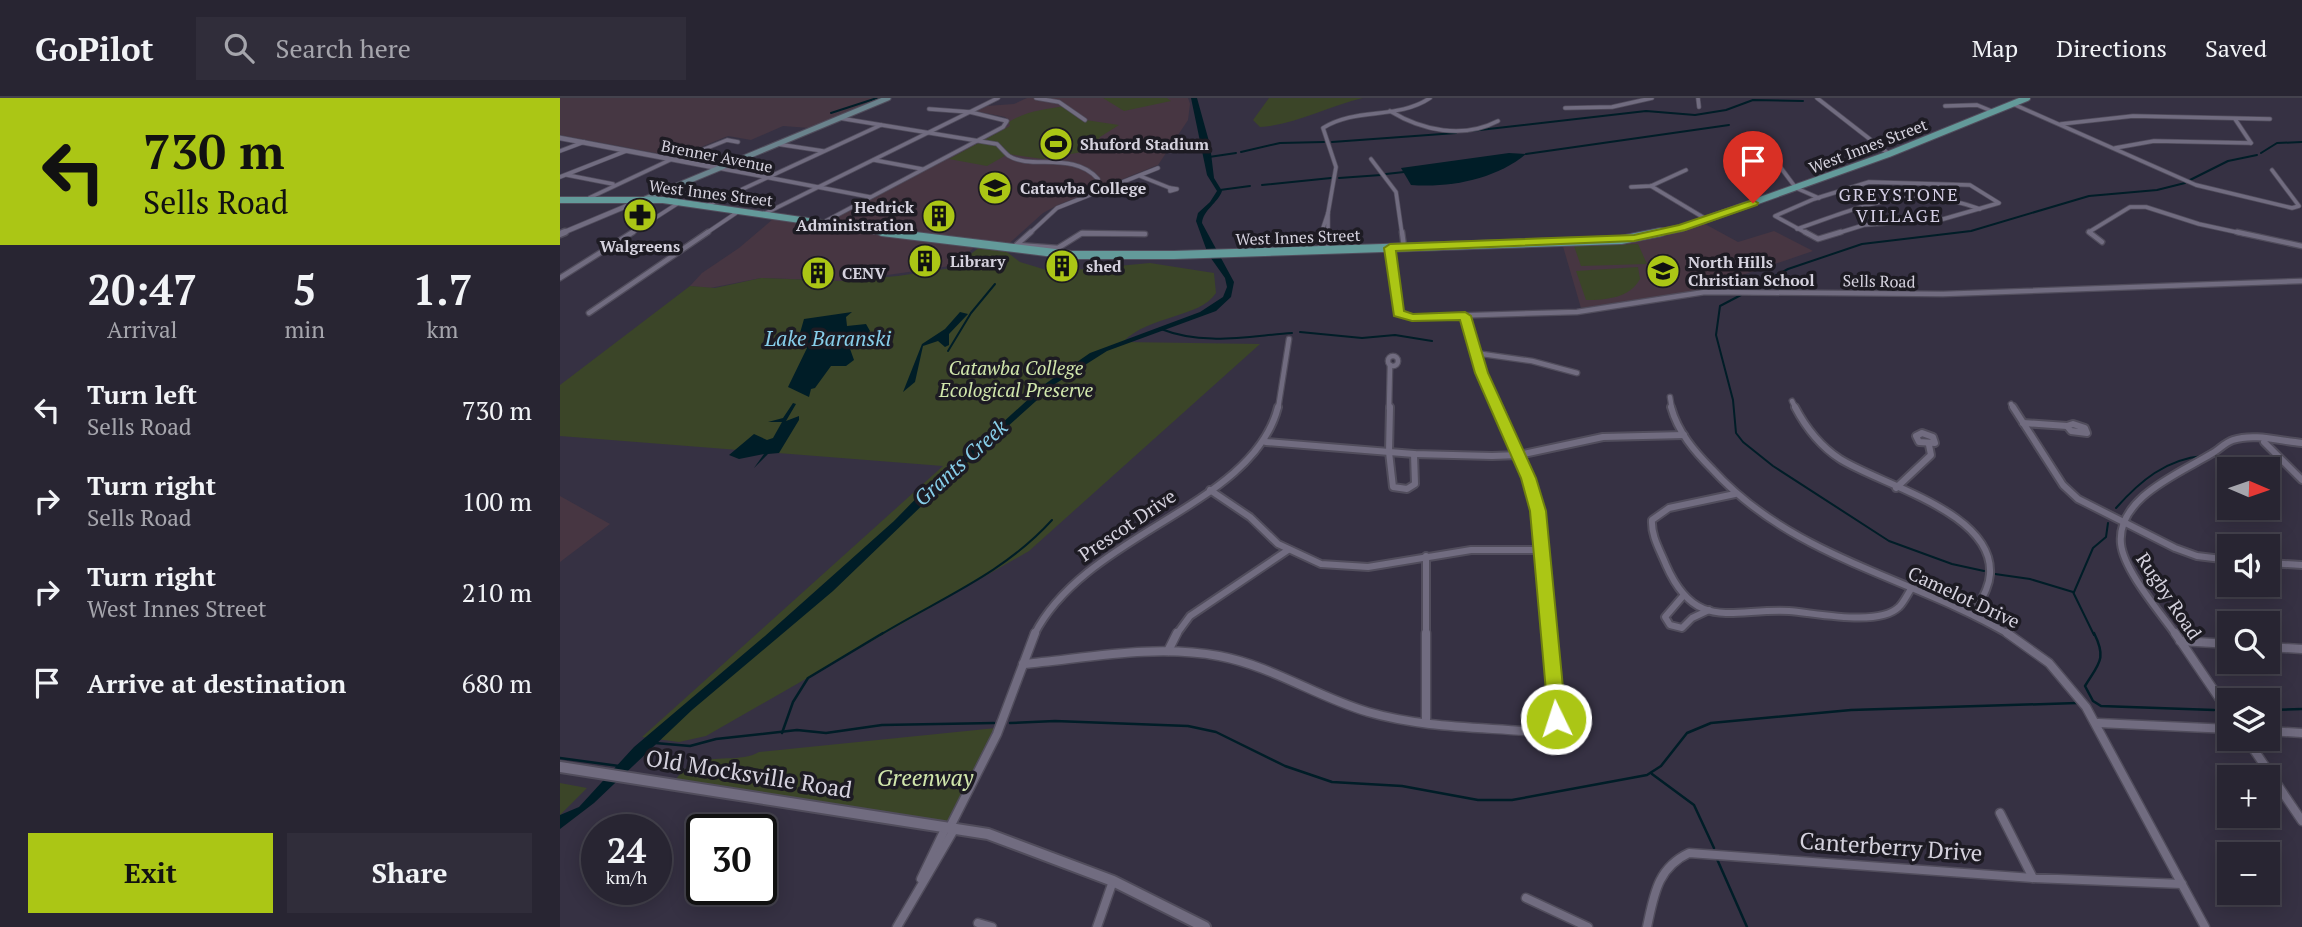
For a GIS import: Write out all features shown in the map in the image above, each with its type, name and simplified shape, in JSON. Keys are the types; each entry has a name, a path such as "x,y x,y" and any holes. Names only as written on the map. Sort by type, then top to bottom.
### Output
{"main road":[{"path":"645,198 888,98"},
{"name":"West Innes Street","path":"560,200 645,198 1000,247 1092,255 1621,240 1660,234 1706,219 1889,154 2027,98"}],"street":[{"path":"764,214 999,98"},
{"path":"1036,98 1059,102 1084,120"},
{"path":"1324,250 1321,236 1336,167 1323,128 1336,121 1419,106 1430,98"},
{"path":"1632,98 1641,102"},
{"path":"1565,108 1641,102 1652,98"},
{"path":"1699,107 1698,98 1706,98"},
{"path":"1817,98 1889,154"},
{"path":"2013,103 2196,185 2292,208 2299,205 2272,170"},
{"name":"West Innes Street","path":"1945,106 1977,105 1994,111"},
{"path":"822,223 977,141 1007,121 970,112 929,109"},
{"path":"1390,111 1414,124 1442,130 1463,130 1492,125 1498,121"},
{"path":"2059,124 2133,116 2270,119"},
{"path":"839,118 999,145 1010,157 1087,169 1098,179 1097,192"},
{"path":"2113,148 2154,141 2251,143 2235,119"},
{"path":"706,206 881,125"},
{"name":"Brenner Avenue","path":"560,138 870,197"},
{"path":"589,198 613,184 727,140 738,142"},
{"path":"560,150 582,142"},
{"path":"777,144 822,151"},
{"path":"563,176 626,151"},
{"path":"1769,152 1794,188 1816,199"},
{"path":"1371,159 1396,192 1404,247"},
{"path":"872,160 922,170"},
{"path":"1014,247 1057,208 1158,168"},
{"path":"1631,187 1651,186 1686,170"},
{"path":"563,176 613,184"},
{"path":"1140,176 1170,188"},
{"path":"1864,183 1970,185 1999,203 1940,220 1864,225 1818,239 1775,215 1816,199 1864,183"},
{"path":"1651,186 1706,219"},
{"path":"560,233 645,198"},
{"path":"1797,229 1886,198 1956,200 1980,209"},
{"path":"560,278 680,202"},
{"path":"2102,242 2089,232 2130,207 2146,207 2199,223 2302,246"},
{"path":"589,313 739,211"},
{"path":"1324,250 1328,236 1328,213"},
{"path":"1014,247 1058,248 1067,245 1077,234 1144,234"},
{"path":"1321,236 1328,236"},
{"name":"Sells Road","path":"1390,248 1399,313 1412,317 1577,312 1705,292 1943,294 2302,281"},
{"path":"1023,664 1168,651 1199,653 1238,661 1356,708 1388,717 1537,732 1552,730 1556,719 1544,550 1534,495 1475,353 1465,316"},
{"name":"Prescot Drive","path":"897,927 920,883 934,866 950,827 997,734 1040,623 1082,574 1106,555 1247,464 1266,442 1277,417 1289,339"},
{"path":"1475,353 1532,361 1577,373"},
{"path":"1390,365 1391,483 1399,490 1415,484 1414,454"},
{"name":"Camelot Drive","path":"1670,397 1684,435 1735,494 1801,539 1973,614 2022,641 2050,664 2076,691 2098,723 2205,927"},
{"path":"1792,401 1803,424 1829,451 1863,473 1952,515 1980,544 1990,569 1989,583 1973,614"},
{"path":"2011,404 2067,490 2085,503 2127,525 2188,553 2217,558"},
{"path":"2023,423 2067,426"},
{"path":"1266,442 1414,454 1519,454 1603,437 1684,435"},
{"name":"Rugby Road","path":"2217,695 2123,555 2121,543 2127,525 2139,501 2182,467 2213,454 2232,440 2302,443"},
{"path":"2263,441 2302,480"},
{"path":"1896,488 1931,455 1929,445"},
{"path":"1210,490 1250,517 1288,550 1321,564 1346,567 1378,566 1426,556 1485,549 1544,550"},
{"path":"1735,494 1712,502 1667,508 1652,520 1651,531 1671,577 1683,596 1709,610 1740,615 1784,611 1875,618 1898,608 1911,589"},
{"path":"1168,651 1178,631 1190,616 1288,550"},
{"path":"1426,556 1426,721"},
{"path":"2280,564 2302,565"},
{"path":"1683,596 1665,617 1670,625 1682,628 1692,618 1709,610"},
{"path":"2180,641 2217,643"},
{"path":"2280,648 2302,649"},
{"path":"2098,723 2217,728"},
{"path":"2280,732 2302,733"},
{"path":"2255,751 2302,821"},
{"name":"Old Mocksville Road","path":"560,768 950,827 1017,843 1113,881 1205,927"},
{"path":"2000,813 2033,878"},
{"name":"Canterberry Drive","path":"1647,927 1664,867 1675,858 1689,853 2033,878 2182,884"},
{"path":"1097,927 1113,881"},
{"path":"1526,898 1588,927"},
{"path":"978,923 992,927"}],"shaded area":[{"path":"560,98 881,98 809,128 783,126 751,140 728,136 677,157 560,135"},
{"name":"Catawba College","path":"1027,98 1188,98 1190,104 1188,120 1158,165 1043,213 1004,248 982,242 950,266 846,281 761,278 710,288 690,286 702,273 739,248 773,219 820,226 1007,126 1009,121 1005,117 975,111 987,106 1014,104"},
{"name":"North Hills Christian School","path":"1705,224 1738,242 1774,231 1813,251 1699,290 1581,308 1562,243 1630,241"},
{"path":"560,496 610,524 560,562"}],"green space":[{"path":"1103,98 1167,98 1171,101 1124,111"},
{"path":"1269,98 1363,98 1286,123 1260,127 1253,120"},
{"path":"1065,106 1079,119 1119,125 1100,137 1094,146 1082,152 1043,159 1008,154 987,166 949,159 1010,126 1009,122 1022,115"},
{"path":"1638,244 1647,264 1581,266 1574,246"},
{"name":"Catawba College Ecological Preserve","path":"980,247 1003,249 1020,262 1053,272 1150,263 1214,273 1216,293 1208,301 1146,326 1123,342 1260,344 1029,551 706,736 679,742 642,737 943,466 560,436 560,385 690,286 715,288 761,278 840,281 898,276 952,268"},
{"path":"1638,267 1640,279 1624,294 1586,300 1576,271"},
{"name":"Greenway","path":"996,728 949,825 675,781 693,764 715,759 739,758 759,752"},
{"path":"560,783 587,788 560,815"}],"water":[{"name":"Grants Creek","path":"1191,98 1197,98 1210,145 1214,178 1222,191 1205,214 1202,223 1234,282 1231,297 1216,311 1107,351 1055,384 959,470 833,591 692,710 594,803 560,829 560,815 579,807 634,747 765,636 894,521 940,474 989,435 1045,384 1090,353 1200,312 1223,297 1227,287 1225,278 1208,254 1196,221 1198,213 1217,191 1207,175"},
{"path":"1509,153 1526,154 1487,176 1457,183 1411,185 1401,168"},
{"name":"Lake Baranski","path":"852,312 846,317 847,326 866,324 870,331 866,337 849,346 854,360 846,366 831,366 815,388 811,389 809,397 788,387 807,348 803,344 792,346 798,340 804,319"},
{"path":"960,312 968,314 949,334 949,345 945,347 938,341 923,346 915,382 903,392 922,344 945,329"},
{"path":"793,403 796,404 786,421 799,416 799,420 779,453 768,454 754,468 764,454 739,459 729,455 754,434 767,440 773,438 782,422 768,422 783,418"}],"waterway":[{"path":"831,113 877,98"},
{"path":"1462,132 1646,111 1695,115 1726,110 1753,100 1803,101"},
{"path":"1526,154 1729,125"},
{"path":"1332,142 1456,133"},
{"path":"1241,152 1280,143 1324,142"},
{"path":"2261,153 2277,143 2302,142"},
{"path":"1209,157 1236,153"},
{"path":"2190,180 2228,161 2257,155"},
{"path":"1386,174 1404,172"},
{"path":"1339,178 1381,175"},
{"path":"1262,185 1331,178"},
{"path":"1750,289 1788,269 1862,244 1971,231 2089,196 2157,190 2185,183"},
{"path":"1220,190 1250,186"},
{"path":"948,351 971,313 995,284"},
{"path":"1741,295 1720,306 1716,335 1733,400 1736,433 1743,442 1773,466 1889,541 1952,564 1984,571"},
{"path":"1161,329 1210,339 1292,333"},
{"path":"1300,332 1362,338 1395,335 1432,341"},
{"path":"2116,508 2144,480 2155,473 2177,462 2203,456"},
{"path":"880,635 970,584 1013,556 1052,520"},
{"path":"2074,592 2093,548 2106,537 2108,523"},
{"path":"1995,574 2030,579 2073,592 2094,635"},
{"path":"782,732 793,702 808,678 883,633"},
{"path":"2094,633 2100,649 2100,661 2085,686 2093,701 2101,706 2214,710"},
{"path":"1010,723 1055,721 1188,726 1216,732 1285,766 1332,782 1402,786 1478,800 1512,800 1647,775 1661,766 1687,733 1711,723 1851,710 2077,703"},
{"path":"2280,710 2302,709"},
{"path":"782,732 826,733 882,725 994,723"},
{"path":"655,743 690,746 716,739 782,732"},
{"path":"560,758 619,766"},
{"path":"1652,774 1694,805 1714,848"},
{"path":"1717,859 1747,927"}],"place":[{"name":"Shuford Stadium","path":"1056,144"},
{"name":"Catawba College","path":"995,188"},
{"name":"Walgreens","path":"640,215"},
{"name":"Hedrick Administration","path":"939,216"},
{"name":"Library","path":"925,261"},
{"name":"shed","path":"1062,266"},
{"name":"North Hills Christian School","path":"1663,271"},
{"name":"CENV","path":"818,273"}],"district":[{"name":"GREYSTONE VILLAGE","path":"1899,205"}],"route":[{"path":"1556,719 1544,550 1534,495 1519,454 1482,373 1465,316 1412,317 1399,313 1396,308 1390,248 1621,240 1682,228 1753,203"}]}
